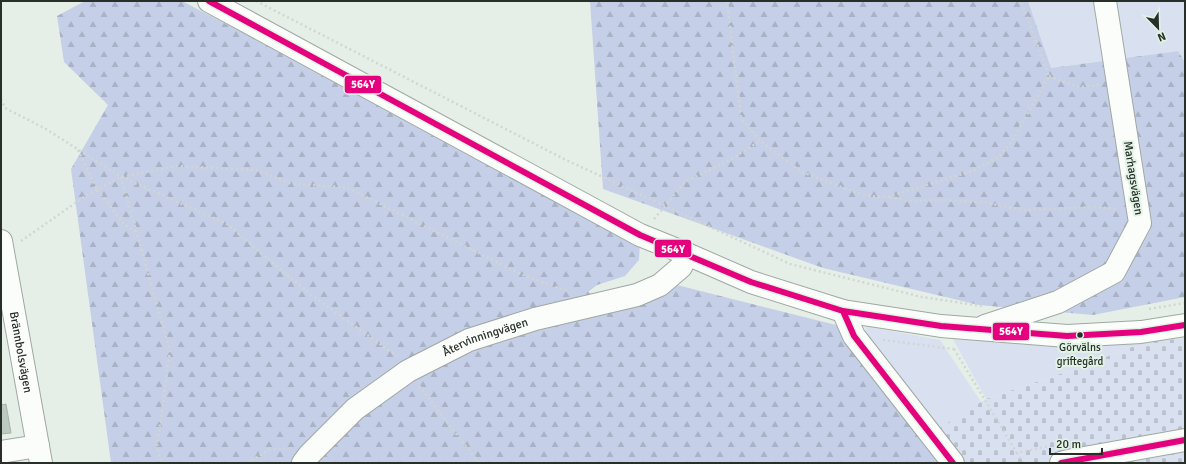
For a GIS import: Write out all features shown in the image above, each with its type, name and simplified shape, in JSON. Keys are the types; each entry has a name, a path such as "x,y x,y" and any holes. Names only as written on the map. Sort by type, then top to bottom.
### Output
{"street":[{"path":"210,1 640,234 751,282 843,311 975,330 1067,336 1141,332 1185,325"},
{"name":"Marhagsvägen","path":"975,330 1058,302 1114,272 1140,223 1105,1"},
{"name":"Brännbolsvägen","path":"1,247 40,455"},
{"name":"Återvinningvägen","path":"306,459 355,409 408,371 469,340 535,319 637,295 660,285 680,267 687,254"},
{"path":"843,311 854,336 953,463"},
{"path":"1061,463 1185,440"},
{"path":"1,452 40,455"}],"path":[{"path":"256,1 566,160 790,264 922,297 989,307"},
{"path":"727,1 741,118 760,141 802,172 857,193 877,197 888,196 975,170 998,157 1011,143 1049,76"},
{"path":"1021,1 1049,76 1078,87 1118,82"},
{"path":"1,99 5,108 46,129 121,177 227,224 310,294 396,354 479,463"},
{"path":"640,234 685,182 730,160 760,141"},
{"path":"77,149 97,190 124,224 137,233"},
{"path":"1,247 24,239 84,197 121,177 176,166 256,170 292,184 346,187 420,222 525,276 574,293"},
{"path":"121,177 170,352 157,446 161,463"},
{"path":"888,196 909,201 941,200 982,202 1022,210 1097,207 1138,210"},
{"path":"1147,309 1185,303"},
{"path":"941,326 1017,452"},
{"path":"247,463 269,450 290,448 306,459"}],"green space":[{"path":"85,1 182,1 640,241 639,260 625,276 597,285 588,292 622,309 656,287 677,285 840,326 939,463 111,463 71,169 108,105 64,62 57,16"},
{"path":"590,1 1028,1 1051,68 1178,51 1185,62 1185,297 1093,315 979,305 823,268 603,189"},
{"path":"1028,1 1185,1 1185,62 1178,51 1051,68"},
{"path":"865,326 940,340 981,402 1007,446 951,454 868,342"},
{"path":"949,332 1143,343 1069,371 986,399"},
{"name":"Görvälns griftegård","path":"1185,338 1185,463 939,463 922,439 986,399 1069,371 1143,343"}],"building":[{"path":"6,404 11,433 1,434 1,405"}],"transit line":[{"name":"564Y","path":"209,1 640,235 751,282 843,311 941,326 1067,336 1141,332 1185,325"},
{"name":"564Y","path":"843,311 854,336 953,463"},
{"name":"564Y","path":"1061,463 1185,440"}],"place":[{"name":"Görvälns griftegård","path":"1080,335"}]}
